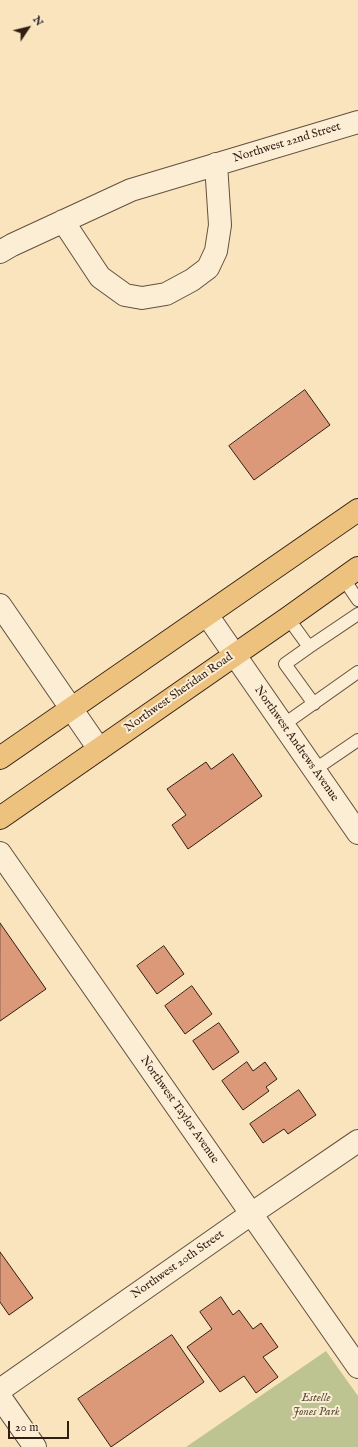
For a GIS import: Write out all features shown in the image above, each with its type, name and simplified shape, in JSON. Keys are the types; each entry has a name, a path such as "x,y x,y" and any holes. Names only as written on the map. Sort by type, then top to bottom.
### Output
{"main road":[{"path":"0,758 358,510"},
{"name":"Northwest Sheridan Road","path":"0,818 351,573"}],"street":[{"name":"Northwest 22nd Street","path":"0,252 131,190 358,122"},
{"name":"Northwest 22nd Street","path":"63,221 100,277 126,295 142,298 166,294 192,280 208,268 216,251 220,225 216,164"},
{"path":"0,605 99,749"},
{"name":"Northwest Andrews Avenue","path":"207,615 358,833"},
{"name":"Northwest Taylor Avenue","path":"0,853 358,1367"},
{"name":"Northwest 20th Street","path":"0,1390 358,1141"},
{"path":"0,1397 35,1447"}],"lane":[{"path":"351,573 358,600"},
{"path":"314,704 285,664 358,614"},
{"path":"288,618 309,647"},
{"path":"284,725 358,672"},
{"path":"314,770 358,740"}],"green space":[{"name":"Estelle Jones Park","path":"326,1351 358,1396 358,1447 186,1447"}],"building":[{"path":"305,390 330,425 254,480 229,446"},
{"path":"233,754 262,796 188,849 172,825 186,815 167,789 206,762 211,769"},
{"path":"0,923 46,989 0,1021"},
{"path":"164,946 184,974 157,994 137,966"},
{"path":"192,986 212,1014 185,1034 165,1006"},
{"path":"219,1023 239,1052 213,1070 193,1041"},
{"path":"247,1062 253,1071 265,1062 277,1079 266,1087 269,1091 243,1110 222,1081"},
{"path":"299,1090 316,1115 288,1134 284,1129 263,1143 250,1124"},
{"path":"0,1252 33,1298 9,1315 0,1302"},
{"path":"221,1297 233,1315 239,1310 253,1329 261,1323 278,1347 263,1357 278,1377 256,1393 244,1376 220,1392 187,1347 212,1329 200,1312"},
{"path":"172,1335 204,1382 111,1447 78,1399"}]}
